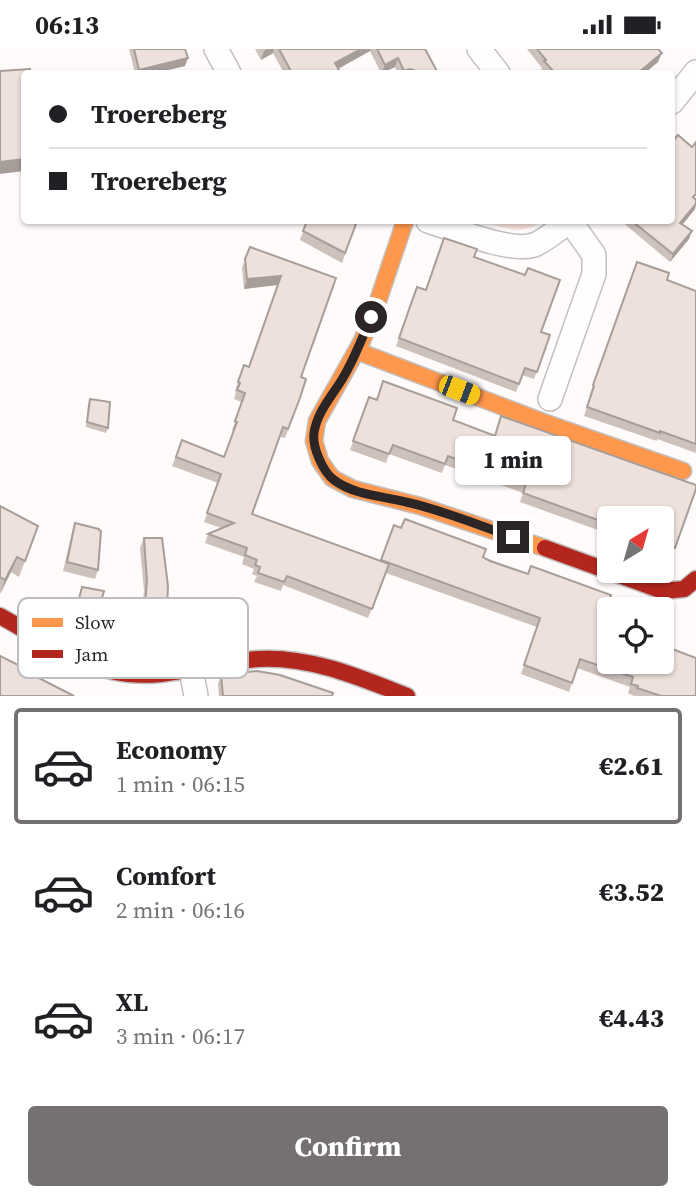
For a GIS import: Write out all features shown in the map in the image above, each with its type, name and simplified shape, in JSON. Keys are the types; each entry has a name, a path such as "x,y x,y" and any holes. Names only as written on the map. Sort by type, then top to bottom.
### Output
{"street":[{"path":"216,49 227,70"},
{"path":"479,49 496,70"},
{"path":"675,98 696,72"},
{"path":"404,224 371,317 344,376 317,423 314,436 322,466 333,480 352,490 405,501 444,513 663,591 684,589 696,579"},
{"path":"460,225 497,243 526,246 535,244 565,224"},
{"path":"550,398 594,274 594,255 572,224"},
{"path":"356,351 543,422 683,471"},
{"path":"0,616 18,626"},
{"path":"248,660 281,659 304,662 329,668 407,696"},
{"path":"192,678 195,696"}],"shaded area":[{"path":"492,224 537,224 519,230"}],"building":[{"path":"134,49 185,49 188,58 139,70"},
{"path":"279,49 361,49 335,63 339,70 290,70"},
{"path":"377,49 425,49 436,70 404,70 398,58 385,65"},
{"path":"537,49 658,49 662,53 642,70 552,70 544,61 546,60"},
{"path":"30,69 21,70 21,159 0,162 0,71"},
{"path":"678,135 692,147 696,142 696,194 693,197 696,204 680,223 692,231 673,254 636,224 675,224 675,138"},
{"path":"306,224 356,224 345,253 303,231"},
{"path":"444,238 477,249 474,257 525,275 528,268 560,280 541,332 550,335 537,372 525,368 519,384 399,338 417,287 426,290"},
{"path":"250,247 336,278 301,377 306,379 300,398 288,429 283,427 252,514 389,564 372,609 287,576 284,582 258,573 260,567 255,565 257,560 245,555 247,548 208,534 234,523 207,513 221,474 176,457 182,440 224,457 237,422 235,421 245,393 237,390 240,383 238,382 244,365 249,367 281,276 247,279 245,259"},
{"path":"637,262 669,273 667,280 696,291 696,444 587,407"},
{"path":"383,381 457,408 453,420 495,436 501,416 696,485 675,548 674,506 597,506 597,520 523,493 526,484 448,456 445,464 393,445 389,454 353,441 369,397 377,400"},
{"path":"90,399 110,402 108,428 87,422"},
{"path":"0,506 38,526 25,561 17,557 5,580 0,577"},
{"path":"405,519 486,549 483,557 490,561 528,574 531,566 611,595 597,597 597,665 580,659 572,683 524,665 540,618 381,560 394,525 401,528"},
{"path":"75,523 101,531 98,570 67,562"},
{"path":"144,538 162,538 167,598 146,598"},
{"path":"82,587 104,591 102,598 79,598"},
{"path":"674,650 696,658 696,696 661,696 631,684 633,677 624,674 674,674"},
{"path":"0,656 18,665 18,678 39,678 74,696 0,696"},
{"path":"248,672 280,675 333,693 332,696 223,696 221,678 248,678"}],"traffic: slow":[{"path":"404,224 362,341 317,421 314,441 320,461 332,478 353,489 420,506 545,548"},
{"path":"357,351 543,422 683,471"}],"traffic: jam":[{"path":"545,548 663,591 684,589 696,579"},
{"path":"0,616 18,626"},
{"path":"248,660 277,659 315,664 407,696"}],"route":[{"path":"371,317 344,376 317,423 314,436 322,466 333,480 352,490 405,501 513,537"}]}
